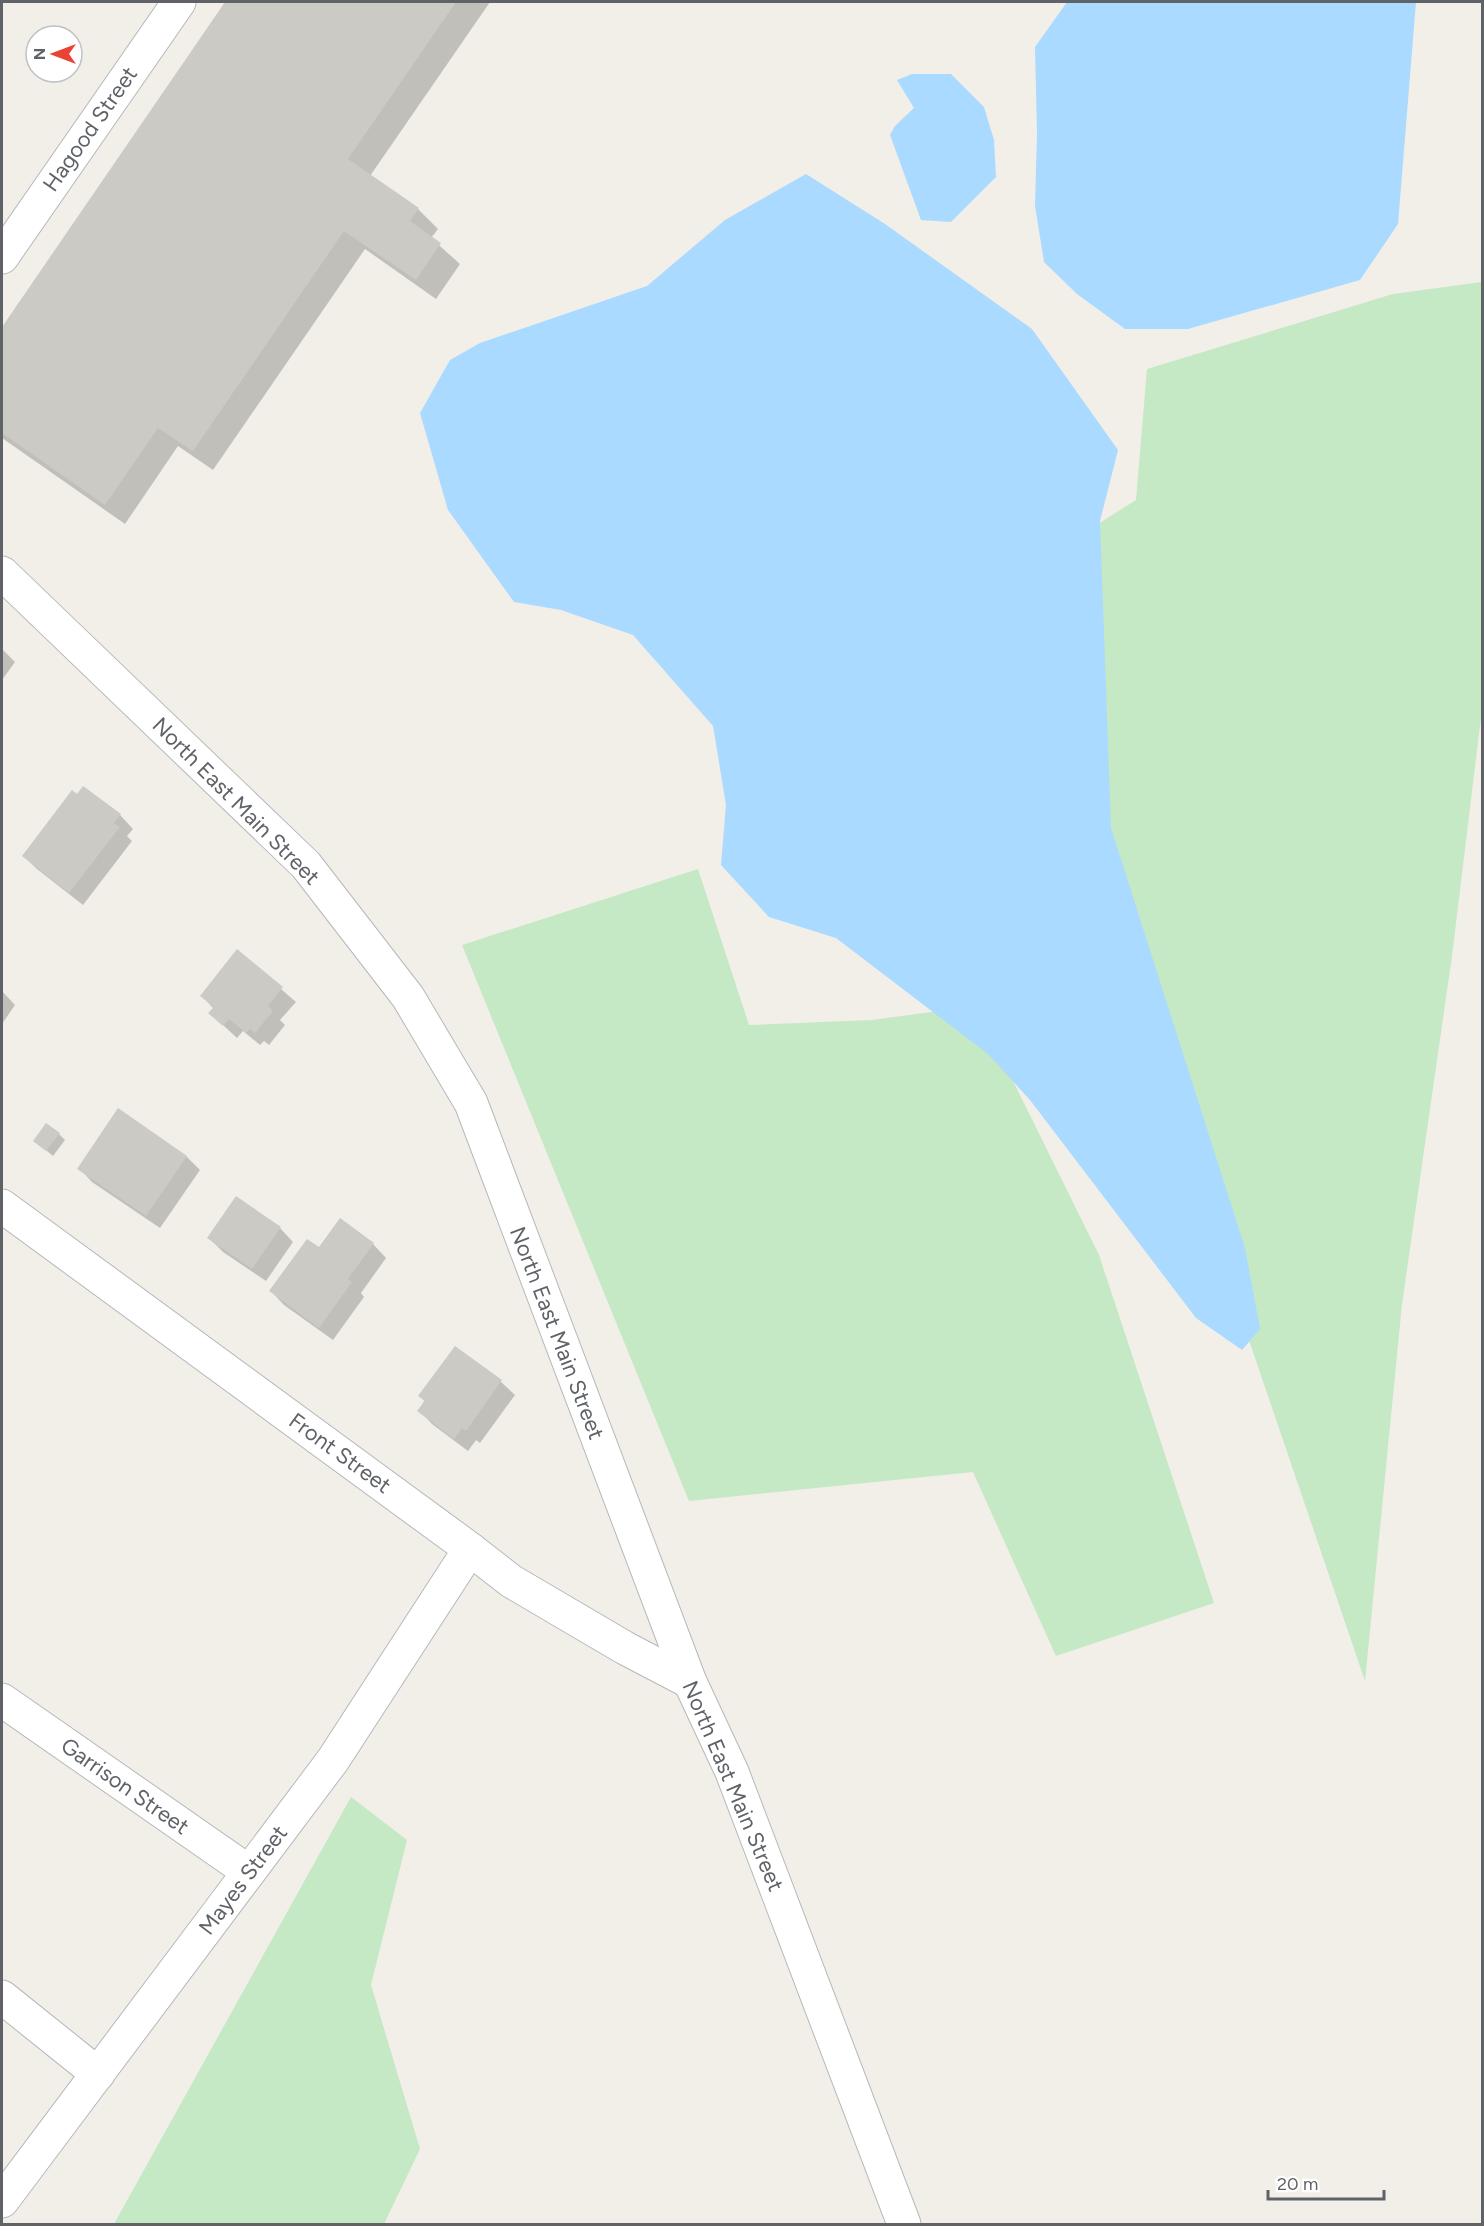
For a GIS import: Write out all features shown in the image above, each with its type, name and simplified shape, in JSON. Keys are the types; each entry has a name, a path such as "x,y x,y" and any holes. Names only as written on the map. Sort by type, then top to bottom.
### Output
{"street":[{"name":"Hagood Street","path":"2,257 179,2"},
{"name":"North East Main Street","path":"2,573 306,865 408,998 471,1103 690,1682 732,1772 904,2224"},
{"name":"Front Street","path":"2,1206 511,1581 625,1648 690,1682"},
{"name":"Mayes Street","path":"2,2201 333,1760 470,1549"},
{"name":"Garrison Street","path":"2,1700 249,1872"},
{"path":"2,1998 98,2074"}],"green space":[{"path":"1482,282 1482,709 1452,956 1402,1304 1365,1681 1200,1196 1044,558 1136,500 1147,369 1393,294"},
{"path":"698,869 749,1025 872,1020 976,1006 1099,1255 1214,1603 1056,1656 973,1472 689,1501 462,945"},
{"path":"351,1797 407,1840 371,1985 420,2149 384,2224 114,2224"}],"water":[{"path":"1067,2 1416,2 1398,224 1360,280 1188,329 1125,329 1077,294 1044,262 1035,206 1037,133 1035,47"},
{"path":"912,74 951,74 984,107 994,140 996,177 951,222 921,220 890,135 895,126 914,108 897,80"},
{"path":"806,174 885,224 1032,329 1118,450 1100,521 1111,828 1245,1248 1260,1329 1242,1350 1196,1318 1030,1100 988,1054 836,938 769,917 721,865 726,805 713,726 633,635 561,610 514,602 448,510 420,413 450,360 480,343 647,286 725,220"}],"building":[{"path":"225,2 456,2 348,159 419,208 410,221 441,243 416,280 344,231 193,451 158,428 105,505 2,433 2,327"},
{"path":"83,786 121,814 114,823 120,827 69,893 22,856 72,790 77,794"},
{"path":"237,949 283,987 268,1006 273,1011 255,1033 250,1029 246,1033 229,1019 223,1026 208,1013 214,1007 200,996"},
{"path":"118,1108 187,1156 146,1216 77,1169"},
{"path":"46,1123 60,1133 46,1151 33,1141"},
{"path":"236,1196 281,1227 252,1269 207,1238"},
{"path":"340,1218 374,1243 348,1279 352,1282 319,1328 269,1291 307,1239 319,1247"},
{"path":"455,1346 502,1380 466,1431 462,1428 454,1439 417,1411 425,1401 418,1396"}]}
